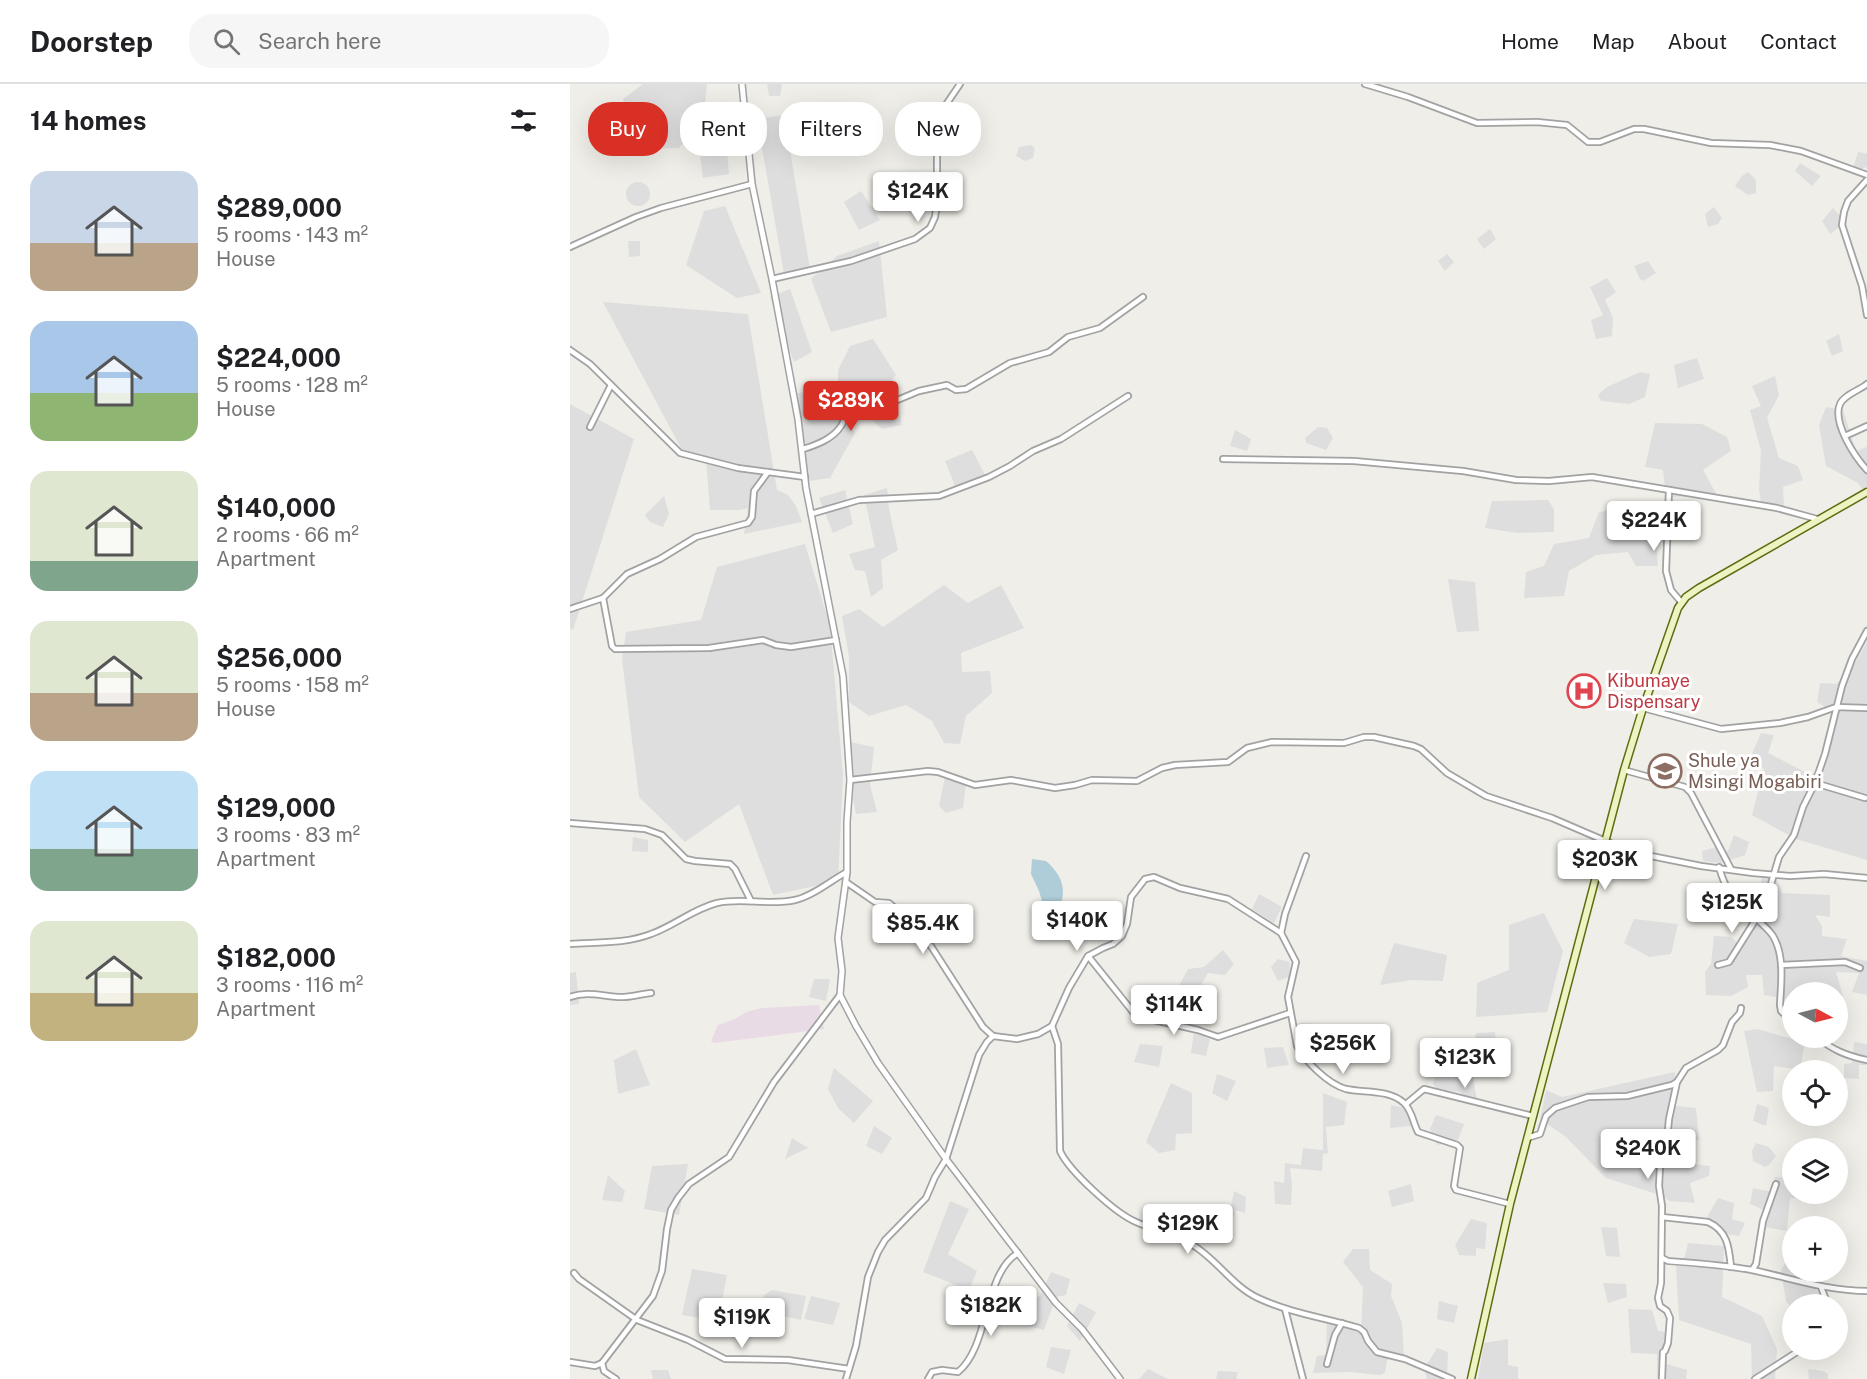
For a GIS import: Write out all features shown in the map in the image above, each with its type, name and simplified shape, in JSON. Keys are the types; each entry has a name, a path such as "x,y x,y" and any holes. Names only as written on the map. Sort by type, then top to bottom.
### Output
{"main road":[{"path":"1471,1379 1510,1204 1624,770 1672,623 1682,603 1699,588 1867,492"}],"street":[{"path":"742,84 752,184 772,279 803,449 811,514 843,676 850,780 847,872 838,938 842,971 840,995 878,1063 946,1159 1056,1303 1082,1329 1120,1379"},
{"path":"772,279 851,261 915,239 930,228 935,217 937,203 938,121 943,109 960,84"},
{"path":"1365,84 1408,97 1477,123 1537,122 1567,125 1588,142 1600,142 1626,130 1639,129 1711,142 1770,145 1801,151 1867,175"},
{"path":"1867,180 1848,201 1842,225 1862,286 1867,315"},
{"path":"570,247 636,217 694,198 752,184"},
{"path":"803,449 816,445 835,433 848,413 895,401 919,391 947,385 957,390 966,389 1010,363 1028,356 1043,354 1068,337 1100,328 1143,297"},
{"path":"570,350 590,364 680,453 738,468 805,477"},
{"path":"1867,384 1845,398 1840,404 1839,414 1845,436 1853,452 1867,470"},
{"path":"590,427 611,385"},
{"path":"811,514 859,500 939,496 989,477 1033,451 1061,439 1128,396"},
{"path":"1845,436 1867,426"},
{"path":"1223,459 1354,461 1463,471 1516,480 1549,481 1592,477 1794,511 1818,519"},
{"path":"570,609 603,598 627,574 660,559 688,542 705,534 748,523 752,517 754,491 768,472"},
{"path":"1669,490 1666,577 1671,590 1682,603"},
{"path":"603,598 612,646 615,649 709,648 763,640 791,647 836,640"},
{"path":"1718,966 1729,962 1756,919 1779,856 1794,835 1825,754 1836,707 1852,659 1867,631"},
{"path":"1643,708 1720,729 1780,723 1808,717 1836,707 1867,708"},
{"path":"850,780 928,771 938,772 975,785 1011,780 1055,788 1092,780 1137,781 1162,768 1175,765 1228,762 1247,748 1272,742 1344,743 1364,736 1374,736 1421,749 1447,773 1486,796 1552,818 1631,852 1701,866 1752,873 1790,876 1824,874 1867,878"},
{"path":"1624,770 1685,787 1691,793 1731,869"},
{"path":"1815,783 1865,798"},
{"path":"570,823 645,829 662,834 686,859 730,864 751,901"},
{"path":"1281,933 1285,914 1306,856"},
{"path":"1719,867 1727,890 1772,934 1777,944 1781,965 1780,1005 1782,1012"},
{"path":"570,944 605,944 652,934 715,903 795,900 847,872"},
{"path":"846,882 875,902 889,903 920,928 983,1027 993,1036 1017,1039 1038,1034 1052,1026 1069,988 1088,956 1113,944 1122,936 1127,924 1131,897 1149,877 1180,888 1228,899 1281,933 1296,962 1288,993 1290,1013 1300,1051 1327,1078 1342,1088 1389,1095 1406,1104 1418,1132 1457,1145 1460,1148 1454,1186 1456,1190 1510,1204"},
{"path":"1088,956 1133,1012 1145,1018 1172,1023 1218,1037 1290,1013"},
{"path":"1781,965 1845,962 1860,968"},
{"path":"570,997 577,994 595,993 621,998 651,993"},
{"path":"570,1362 595,1366 602,1363 637,1320 653,1296 659,1282 667,1228 678,1198 689,1184 729,1157 774,1082 840,995"},
{"path":"1662,1379 1663,1352 1668,1343 1670,1318 1660,1306 1658,1298 1662,1258 1662,1206 1659,1194 1660,1166 1666,1152 1669,1119 1677,1082 1686,1068 1724,1045 1732,1022 1740,1013 1741,1008"},
{"path":"1052,1026 1058,1044 1060,1151 1065,1162 1114,1209 1134,1221 1192,1244 1247,1292 1285,1309 1342,1323 1364,1332 1377,1352 1405,1359 1452,1379"},
{"path":"846,1379 856,1346 868,1277 878,1252 885,1240 926,1198 946,1159 979,1055 993,1036"},
{"path":"1830,1048 1849,1057 1867,1060"},
{"path":"1527,1138 1540,1134 1546,1116 1555,1108 1588,1097 1627,1096 1677,1082"},
{"path":"1406,1104 1424,1089 1533,1116"},
{"path":"1752,1270 1756,1264 1763,1221 1776,1184"},
{"path":"1662,1217 1714,1224 1728,1240 1731,1267"},
{"path":"928,1379 932,1372 942,1370 958,1372 969,1360 1001,1272 1011,1257 1018,1253"},
{"path":"1662,1258 1668,1261 1752,1270 1821,1287 1867,1291"},
{"path":"574,1273 637,1320 688,1340 725,1359 797,1361 849,1369"},
{"path":"1821,1287 1824,1294"},
{"path":"1285,1309 1303,1379"},
{"path":"1328,1364 1335,1335 1342,1323"},
{"path":"1755,1379 1784,1360"},
{"path":"602,1363 604,1371 616,1379"}],"shaded area":[{"path":"643,84 707,84 705,102 680,102 679,148 668,148 668,102 623,102 623,99"},
{"path":"767,84 782,84 780,96 769,96"},
{"path":"779,116 779,156 791,156 810,269 784,274 763,156 767,156 767,118"},
{"path":"1031,145 1035,148 1033,158 1025,161 1016,156 1019,147"},
{"path":"1858,152 1867,154 1867,167 1852,172"},
{"path":"700,156 728,156 729,174 703,178"},
{"path":"1800,163 1821,176 1812,186 1795,171"},
{"path":"1748,172 1756,180 1756,193 1748,195 1735,186"},
{"path":"638,182 643,183 649,189 649,199 643,205 638,206 633,205 627,199 626,194 627,189 633,183"},
{"path":"861,191 880,220 859,230 844,202"},
{"path":"725,206 761,293 737,298 686,265 704,211"},
{"path":"1714,207 1722,218 1718,224 1708,227 1705,214"},
{"path":"1833,208 1846,222 1830,234 1822,221"},
{"path":"1490,229 1496,239 1484,249 1477,239"},
{"path":"628,241 640,241 640,256 629,257"},
{"path":"879,241 887,317 831,332 811,279 837,256"},
{"path":"1447,254 1454,262 1445,271 1438,261"},
{"path":"1648,261 1656,273 1643,281 1634,266"},
{"path":"1607,278 1616,292 1605,300 1613,318 1612,336 1596,339 1591,320 1603,315 1590,287"},
{"path":"790,289 812,352 794,362 770,297"},
{"path":"603,302 748,314 777,490 788,495 796,506 802,522 744,534 748,508 710,510 706,460 682,450"},
{"path":"1839,334 1843,351 1832,356 1826,341"},
{"path":"873,339 896,375 891,381 838,393 838,370 850,346"},
{"path":"1697,358 1704,379 1678,388 1674,365"},
{"path":"1640,372 1650,374 1645,397 1629,404 1601,401 1598,395 1607,387"},
{"path":"1775,376 1779,395 1767,418 1779,458 1798,466 1803,480 1783,487 1784,507 1761,502 1759,490 1761,451 1750,410 1761,406 1752,386"},
{"path":"825,387 855,433 830,478 802,482 795,394"},
{"path":"895,397 902,425 882,429 872,420 870,403"},
{"path":"570,404 634,439 573,630 570,628"},
{"path":"1826,407 1843,410 1856,451 1867,447 1867,495 1858,483 1826,466 1819,425"},
{"path":"1655,423 1702,424 1727,437 1731,451 1703,470 1717,495 1672,497 1665,488 1663,470 1645,467"},
{"path":"1318,427 1327,428 1333,438 1326,450 1306,443 1305,438"},
{"path":"1235,430 1251,439 1247,451 1230,446"},
{"path":"972,450 985,475 956,488 945,461"},
{"path":"887,488 898,550 881,560 883,588 871,597 865,571 855,570 849,554 875,547 864,495"},
{"path":"845,490 853,524 833,533 819,498"},
{"path":"664,496 669,514 663,527 650,522 645,515"},
{"path":"1548,500 1554,509 1554,532 1517,533 1485,528 1492,501"},
{"path":"1635,506 1654,508 1658,566 1636,566 1628,552 1596,555 1569,571 1564,596 1524,598 1526,572 1544,566 1554,544 1589,538 1599,512"},
{"path":"805,544 830,626 843,775 838,881 773,895 739,804 685,842 639,797 622,659 626,632 701,620 717,567"},
{"path":"1448,579 1475,582 1479,631 1457,632"},
{"path":"944,585 968,603 1001,585 1024,628 961,653 962,672 990,671 992,693 966,716 960,744 944,743 932,721 906,705 869,716 849,702 849,657 842,616 859,609 883,627"},
{"path":"1867,642 1867,860 1796,839 1752,815 1764,769 1750,758 1761,733 1774,735 1768,753 1811,775 1827,758 1836,714 1817,702 1820,683 1836,684 1852,669"},
{"path":"850,742 874,747 870,785 877,812 856,814 852,794"},
{"path":"945,777 966,785 963,808 946,813 939,806"},
{"path":"1734,835 1749,842 1745,855 1721,863 1703,861 1702,851 1713,848 1728,851"},
{"path":"633,837 648,840 648,852 632,851"},
{"path":"1762,877 1776,877 1782,893 1830,895 1830,917 1815,915 1822,926 1822,936 1847,939 1841,956 1867,961 1867,995 1852,992 1859,973 1836,972 1839,982 1782,982 1782,998 1764,995 1762,975 1746,975 1748,987 1731,996 1706,995 1705,972 1711,964 1714,936 1731,937 1741,946 1752,911 1733,894 1738,884 1761,884"},
{"path":"1259,894 1282,907 1274,923 1252,909"},
{"path":"1544,913 1563,951 1547,1012 1476,1017 1477,983 1509,970 1509,925"},
{"path":"1634,919 1678,924 1671,954 1649,957 1624,943"},
{"path":"1394,943 1447,955 1443,981 1412,980 1380,985"},
{"path":"1223,950 1234,964 1225,975 1208,973 1184,1013 1169,1005 1188,969 1204,967"},
{"path":"1278,959 1290,962 1289,977 1278,981 1271,967"},
{"path":"576,972 579,1004 570,1005 570,973"},
{"path":"814,979 830,979 826,1001 809,997"},
{"path":"819,1005 824,1029 714,1043 711,1041 718,1025 746,1012 762,1008"},
{"path":"1299,1023 1317,1024 1316,1038 1299,1041"},
{"path":"1758,1029 1782,1036 1782,1048 1804,1048 1802,1060 1782,1060 1782,1067 1774,1066 1773,1091 1757,1092 1744,1031"},
{"path":"1194,1032 1210,1039 1206,1056 1191,1053"},
{"path":"1495,1032 1497,1058 1473,1053 1476,1033"},
{"path":"1854,1042 1867,1044 1867,1065 1859,1065 1859,1079 1848,1078 1848,1064 1852,1063"},
{"path":"1140,1044 1163,1046 1159,1067 1134,1062"},
{"path":"1283,1047 1289,1065 1267,1068 1264,1048"},
{"path":"636,1049 650,1085 618,1094 614,1060"},
{"path":"1437,1066 1472,1073 1477,1100 1470,1099 1459,1092 1437,1089 1433,1084"},
{"path":"834,1068 873,1101 854,1123 838,1108 828,1089"},
{"path":"1675,1072 1676,1106 1696,1108 1699,1140 1680,1141 1678,1162 1710,1166 1709,1176 1690,1183 1695,1203 1670,1201 1660,1195 1606,1178 1566,1137 1540,1119 1546,1090 1562,1097"},
{"path":"1217,1074 1236,1081 1227,1101 1212,1093"},
{"path":"1171,1083 1192,1093 1192,1133 1176,1134 1175,1150 1159,1153 1146,1142"},
{"path":"1323,1093 1347,1102 1344,1125 1326,1127 1328,1153 1323,1154 1322,1171 1290,1168 1291,1205 1275,1204 1274,1181 1284,1183 1285,1163 1301,1165 1303,1148 1323,1150"},
{"path":"1757,1104 1769,1108 1766,1126 1753,1121"},
{"path":"1391,1105 1405,1108 1411,1126 1390,1128"},
{"path":"1436,1115 1464,1124 1458,1140 1437,1145 1430,1129"},
{"path":"874,1126 892,1138 882,1154 866,1146"},
{"path":"792,1138 808,1148 785,1159"},
{"path":"1756,1143 1769,1147 1776,1156 1765,1167 1753,1161 1752,1151"},
{"path":"688,1164 679,1215 644,1209 652,1166"},
{"path":"608,1175 625,1191 622,1202 602,1200"},
{"path":"1775,1177 1782,1178 1782,1204 1789,1204 1788,1216 1782,1216 1782,1230 1764,1227 1766,1211 1750,1204 1753,1188 1772,1192"},
{"path":"1411,1184 1414,1201 1392,1207 1388,1191"},
{"path":"1234,1191 1246,1197 1245,1213 1235,1210 1231,1225 1215,1224 1219,1204 1231,1206"},
{"path":"1718,1198 1734,1203 1732,1219 1745,1223 1739,1236 1726,1234 1720,1224 1707,1217"},
{"path":"950,1201 969,1209 948,1254 977,1271 969,1290 923,1272"},
{"path":"1471,1219 1487,1223 1485,1249 1476,1248 1476,1256 1459,1255 1455,1245"},
{"path":"1601,1227 1617,1228 1620,1257 1606,1256"},
{"path":"1688,1243 1724,1246 1722,1297 1762,1316 1777,1349 1775,1379 1752,1379 1751,1344 1679,1320 1676,1266 1683,1263"},
{"path":"1353,1249 1369,1249 1370,1270 1392,1284 1391,1296 1402,1323 1404,1355 1387,1360 1385,1373 1379,1375 1350,1372 1313,1373 1317,1356 1326,1355 1327,1318 1361,1334 1363,1287 1343,1262"},
{"path":"692,1269 727,1275 718,1321 682,1315"},
{"path":"1051,1272 1070,1279 1066,1295 1056,1297 1044,1330 1021,1324 1017,1310 1040,1296"},
{"path":"1783,1282 1815,1282 1814,1287 1820,1294 1785,1294"},
{"path":"1603,1283 1626,1284 1627,1297 1608,1303"},
{"path":"772,1290 806,1296 801,1320 760,1311 764,1295"},
{"path":"811,1296 840,1303 833,1325 804,1319"},
{"path":"1439,1301 1458,1306 1454,1323 1437,1319"},
{"path":"1079,1303 1096,1312 1080,1341 1067,1326"},
{"path":"1628,1309 1652,1310 1658,1331 1666,1332 1667,1364 1687,1370 1686,1379 1657,1379 1657,1354 1631,1353"},
{"path":"1508,1339 1508,1365 1518,1367 1518,1379 1478,1379 1484,1343"},
{"path":"1051,1347 1071,1350 1064,1374 1046,1367"},
{"path":"1437,1348 1448,1352 1447,1379 1427,1379 1424,1369"},
{"path":"1148,1369 1168,1379 1139,1379"},
{"path":"1808,1369 1823,1371 1828,1374 1828,1379 1809,1379"},
{"path":"651,1370 668,1370 671,1379 653,1379"},
{"path":"1218,1371 1238,1372 1236,1379 1216,1379"}],"water":[{"path":"1032,859 1046,861 1060,878 1063,896 1059,910 1045,911 1031,874"}],"place":[{"name":"Kibumaye Dispensary","path":"1584,691"},
{"name":"Shule ya Msingi Mogabiri","path":"1665,771"}]}
